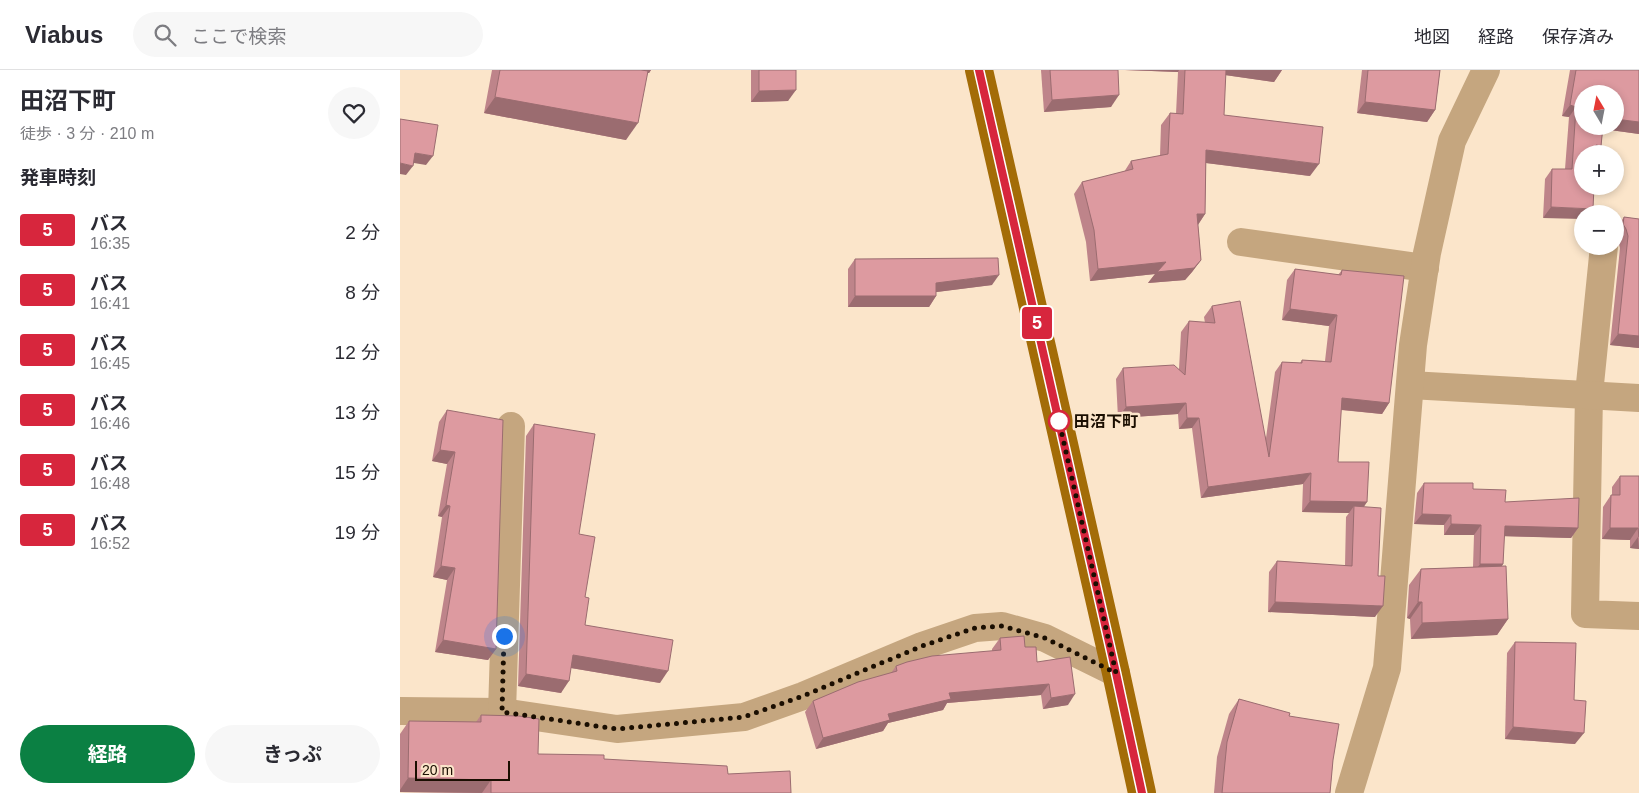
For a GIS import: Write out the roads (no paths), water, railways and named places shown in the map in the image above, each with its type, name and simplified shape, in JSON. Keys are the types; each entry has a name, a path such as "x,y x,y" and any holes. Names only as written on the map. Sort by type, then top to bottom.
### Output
{"main road":[{"path":"979,70 1142,793"}],"street":[{"path":"1349,793 1387,668 1413,345 1425,268 1452,141 1486,70"},
{"path":"1241,242 1425,268"},
{"path":"1603,255 1589,394 1585,614 1639,616"},
{"path":"1410,385 1639,398"},
{"path":"502,712 511,426"},
{"path":"400,712 502,712 617,729 744,717 803,696 922,646 975,628 1002,626 1045,638 1116,673"}],"place":[{"name":"田沼下町","path":"1059,421"}]}
